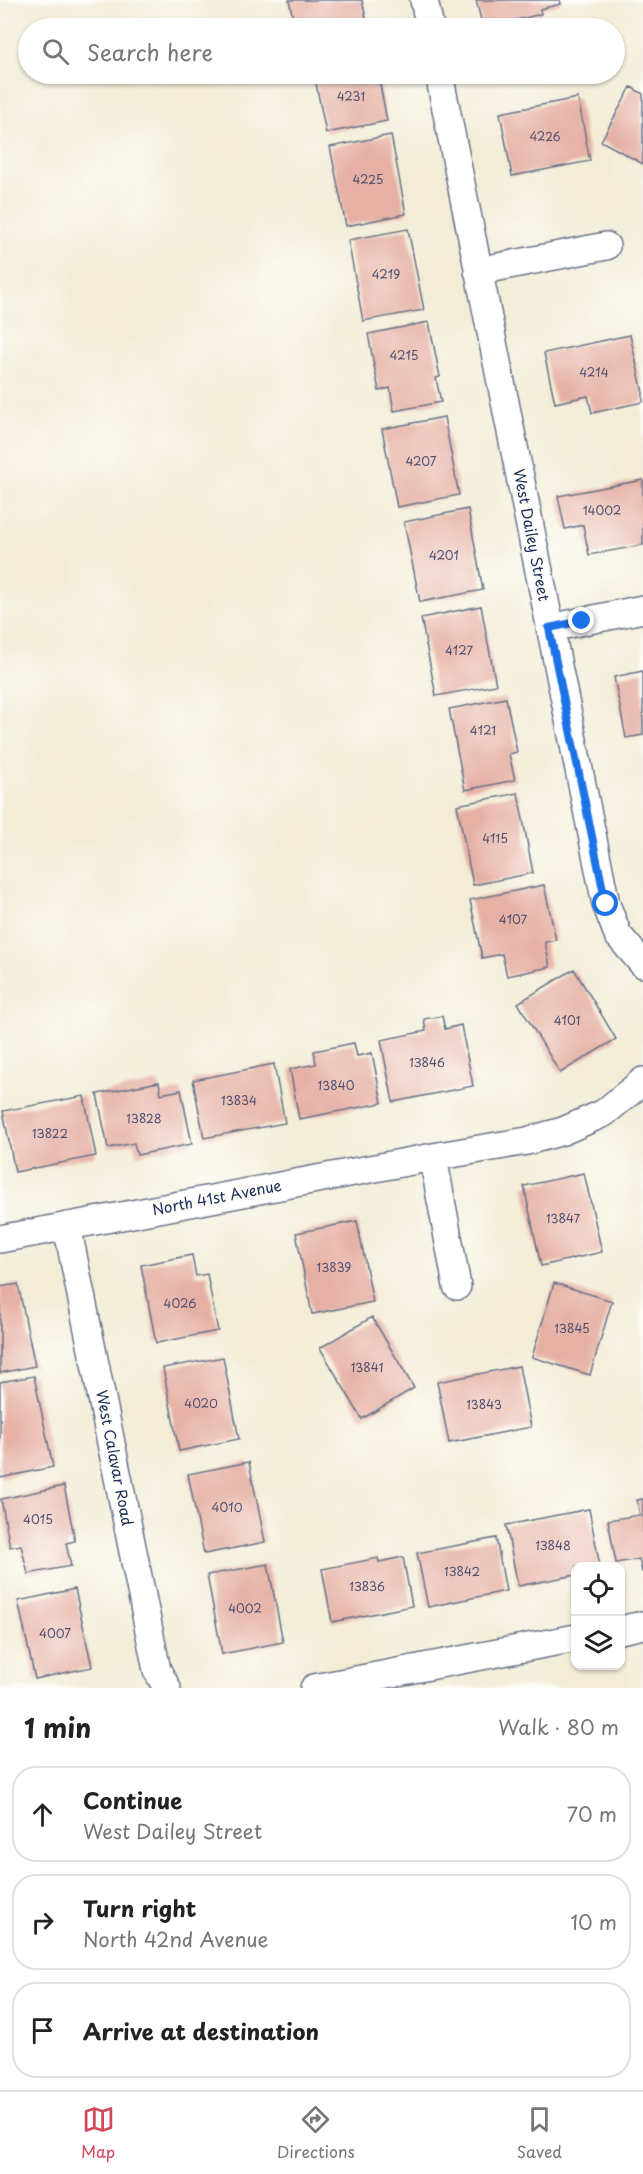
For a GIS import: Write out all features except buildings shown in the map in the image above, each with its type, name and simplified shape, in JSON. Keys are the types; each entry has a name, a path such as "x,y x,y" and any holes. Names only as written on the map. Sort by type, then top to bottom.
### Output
{"street":[{"path":"424,0 428,18"},
{"name":"West Dailey Street","path":"441,84 606,904 618,935 643,964"},
{"path":"478,271 606,246"},
{"path":"549,628 643,609"},
{"name":"North 41st Avenue","path":"0,1239 433,1156 527,1141 563,1131 604,1113 643,1081"},
{"path":"433,1156 457,1286"},
{"name":"West Calavar Road","path":"68,1226 157,1670 167,1688"},
{"path":"625,1629 643,1626"},
{"path":"314,1688 571,1639"}],"route":[{"path":"582,621 549,628 606,904"}]}
